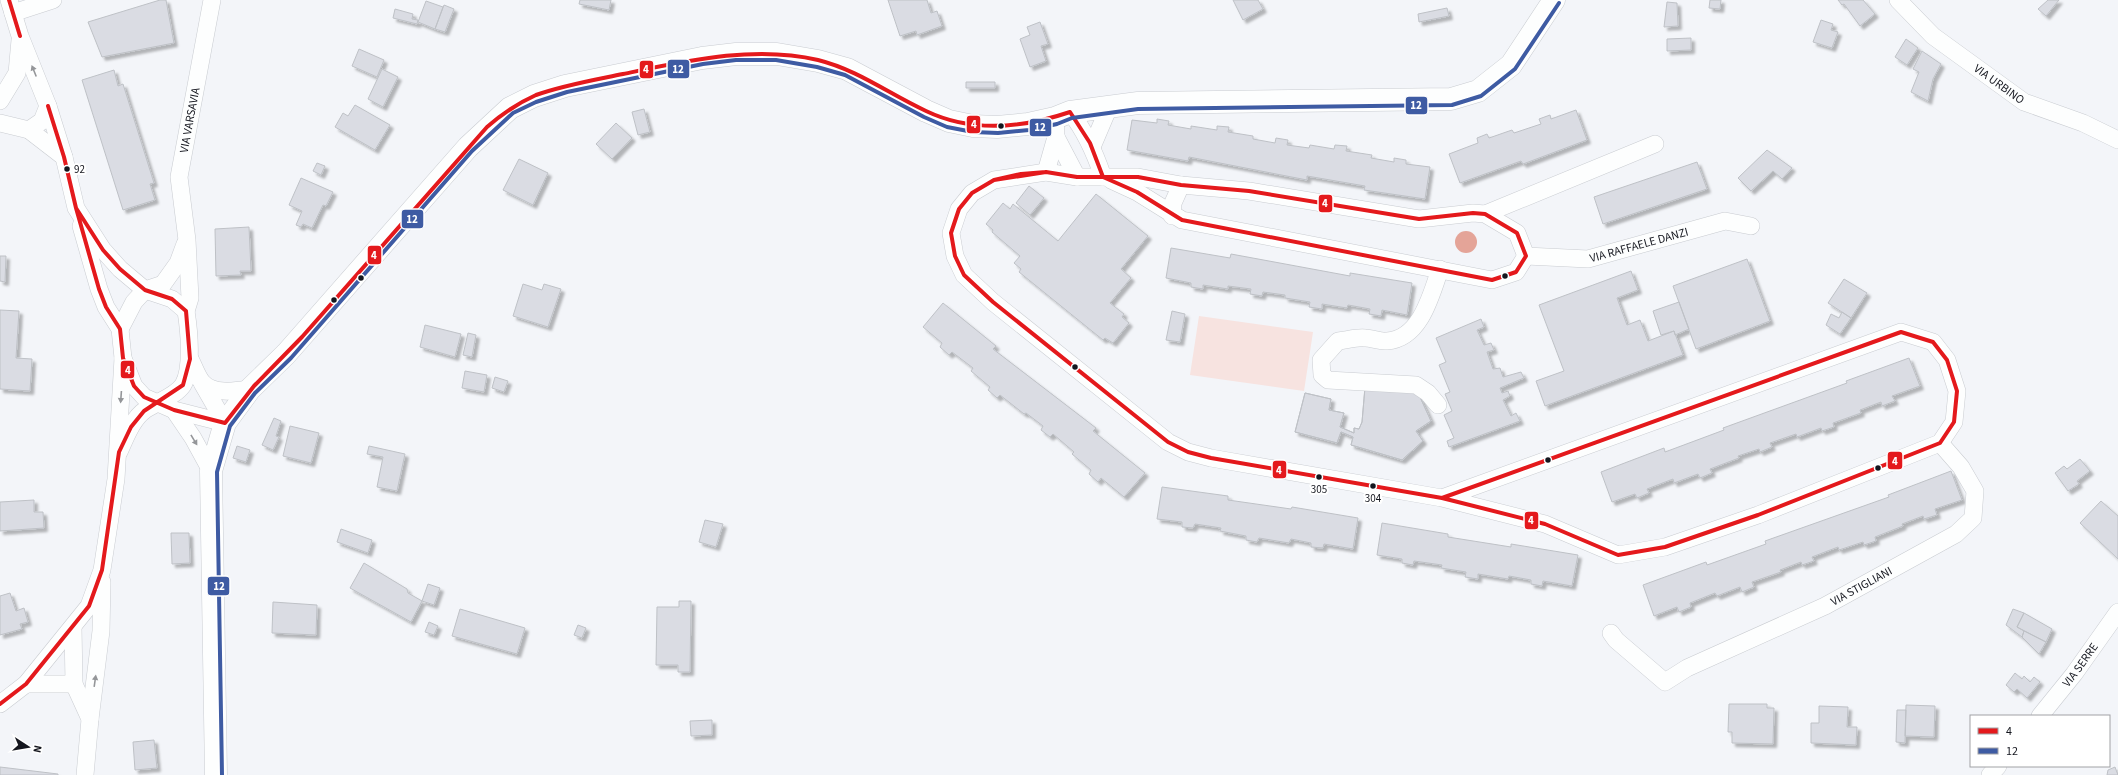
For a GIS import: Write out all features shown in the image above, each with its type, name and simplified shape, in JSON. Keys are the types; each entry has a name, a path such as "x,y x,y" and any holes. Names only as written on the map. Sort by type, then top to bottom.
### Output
{"street":[{"path":"53,0 11,7 20,36 48,106 64,157 76,208 99,289 106,307 120,329 123,358 119,452 102,570 102,631 90,719 85,775"},
{"name":"VIA VARSAVIA","path":"186,311 190,298 187,240 179,178 212,0"},
{"path":"216,775 211,471 225,423 250,389 286,354 468,147 510,108 534,96 565,86 702,58 736,54 777,54 818,61 847,69 926,112 949,121 973,126 998,127 1060,122 1109,107 1138,103 1452,98 1478,91 1511,65 1554,0"},
{"name":"VIA URBINO","path":"1898,0 1933,36 2024,102 2083,124 2118,140"},
{"path":"20,36 21,52 17,73 4,94 5,123 29,130 64,157"},
{"path":"29,130 42,121 48,106"},
{"path":"1092,147 1109,107"},
{"path":"1060,122 1082,127 1092,147 1103,177 1137,192 1172,216 1182,220 1492,280 1516,272 1526,256 1517,233 1485,214 1473,213 1419,219 1249,191 1181,185 1138,177 1103,177 1077,177 1046,172 994,180 972,194 959,209 951,233 955,256 964,275 993,302 1168,442 1188,452 1210,458 1442,498 1545,524 1618,555 1672,545 1758,514 1940,443 1954,422 1957,391 1947,360 1933,342 1901,332 1442,498"},
{"path":"1046,172 1060,122"},
{"path":"1060,122 1077,177"},
{"path":"1485,214 1655,144"},
{"path":"1172,216 1173,203 1181,185"},
{"path":"76,208 103,250 120,269 146,290 172,299 186,311 190,359 183,385 144,411 131,427 119,452"},
{"name":"VIA RAFFAELE DANZI","path":"1526,256 1588,259 1725,221 1751,226"},
{"path":"120,329 134,302 146,290 163,284 178,262 187,240"},
{"path":"1438,406 1428,393 1416,385 1328,380 1322,374 1321,360 1338,341 1365,338 1386,342 1404,338 1414,329 1432,294 1440,269"},
{"path":"123,358 134,386 144,397 174,410 225,423"},
{"path":"190,359 225,423"},
{"path":"202,383 215,389 228,392 250,389"},
{"path":"174,410 193,438 211,471"},
{"name":"VIA STIGLIANI","path":"1611,633 1616,640 1665,682 1687,668 1825,606 1956,534 1973,518 1975,491 1961,467 1940,443"},
{"path":"0,704 26,684 89,606 102,570"},
{"name":"VIA SERRE","path":"2041,715 2074,674 2118,612"},
{"path":"73,627 74,684 90,719"},
{"path":"26,684 74,684"},
{"path":"1990,775 1997,767"}],"shaded area":[{"path":"1466,231 1474,234 1477,242 1474,250 1466,253 1458,250 1455,242 1458,234"},
{"path":"1199,316 1313,332 1304,391 1190,375"}],"building":[{"path":"160,0 166,0 174,43 102,57 88,22"},
{"path":"580,0 611,0 609,10 579,4"},
{"path":"888,0 927,0 931,13 937,11 942,26 917,35 916,31 900,36"},
{"path":"1233,0 1258,0 1263,9 1243,20"},
{"path":"1710,0 1721,0 1720,9 1709,8"},
{"path":"1838,0 1863,0 1875,14 1860,26 1844,4 1842,5"},
{"path":"2048,0 2059,0 2046,16 2038,9"},
{"path":"426,1 443,7 435,29 418,22"},
{"path":"1667,2 1677,3 1678,26 1664,27"},
{"path":"444,5 454,9 445,32 435,29"},
{"path":"1447,8 1449,16 1419,22 1418,14"},
{"path":"395,9 413,14 412,19 418,20 417,24 393,18"},
{"path":"1821,20 1833,24 1831,30 1838,32 1832,48 1813,42"},
{"path":"1040,22 1048,44 1041,46 1046,61 1030,67 1020,39 1030,35 1027,27"},
{"path":"1691,38 1691,50 1667,51 1667,39"},
{"path":"1906,39 1918,48 1907,65 1895,57"},
{"path":"359,49 384,60 377,77 352,66"},
{"path":"1922,51 1941,64 1933,79 1928,101 1911,92 1919,72 1913,69"},
{"path":"382,69 398,77 383,107 368,99"},
{"path":"114,70 118,86 123,84 154,183 150,184 155,200 123,210 82,80"},
{"path":"966,82 995,82 995,88 966,88"},
{"path":"355,105 390,125 375,150 335,127 343,113 348,116"},
{"path":"644,109 650,132 638,135 632,112"},
{"path":"1576,110 1587,140 1523,164 1521,161 1460,183 1449,154 1478,143 1477,138 1487,134 1489,138 1512,130 1514,133 1541,124 1539,119 1550,115 1551,119"},
{"path":"1157,119 1169,121 1168,125 1191,129 1191,126 1217,130 1217,126 1229,127 1228,132 1253,136 1253,139 1275,143 1276,138 1288,140 1287,145 1309,148 1310,145 1334,149 1335,145 1347,146 1346,151 1372,155 1371,158 1394,162 1394,158 1406,160 1406,164 1430,167 1425,199 1364,190 1365,186 1307,176 1307,180 1189,157 1188,161 1127,150 1132,120 1157,123"},
{"path":"616,123 632,138 612,159 596,144"},
{"path":"1767,150 1792,168 1782,179 1773,171 1751,191 1738,178"},
{"path":"519,159 548,173 533,205 503,190"},
{"path":"1697,162 1707,189 1603,224 1594,197"},
{"path":"317,163 325,166 321,175 313,171"},
{"path":"301,178 333,192 326,206 323,205 312,228 303,224 301,227 296,225 302,211 289,205"},
{"path":"1029,186 1044,198 1030,215 1016,203"},
{"path":"1096,194 1148,236 1121,269 1131,278 1110,303 1124,314 1122,317 1129,323 1113,343 1105,338 1103,340 1019,272 1021,269 1014,263 1020,256 992,232 993,230 986,224 1003,203 1010,209 1013,204 1058,241"},
{"path":"249,227 251,271 240,271 241,275 216,276 215,229"},
{"path":"1171,248 1230,258 1231,254 1350,276 1350,273 1412,283 1407,315 1382,310 1381,316 1369,314 1370,309 1348,305 1347,308 1322,304 1322,309 1309,307 1310,302 1285,298 1285,295 1263,292 1262,296 1250,294 1251,289 1228,286 1228,289 1203,285 1203,289 1191,287 1191,283 1166,278"},
{"path":"0,256 6,256 5,282 0,281"},
{"path":"1747,259 1770,321 1696,349 1673,286"},
{"path":"1631,271 1638,290 1617,298 1627,325 1640,320 1648,341 1674,331 1683,355 1545,406 1536,381 1564,371 1539,305"},
{"path":"1844,279 1867,293 1851,318 1828,303"},
{"path":"523,284 542,290 544,284 561,289 548,327 513,316"},
{"path":"1679,302 1689,329 1675,335 1674,331 1661,335 1653,311"},
{"path":"943,303 996,346 993,349 1096,428 1093,431 1145,473 1124,497 1101,478 1098,482 1089,474 1091,470 1072,454 1074,452 1053,434 1050,437 1041,430 1043,426 1026,413 1024,414 1000,395 997,398 988,390 990,387 971,371 973,368 952,352 949,355 940,347 942,343 923,327"},
{"path":"0,310 19,311 16,358 32,359 30,391 0,389"},
{"path":"1172,311 1185,314 1180,342 1166,340"},
{"path":"1842,312 1851,318 1840,334 1826,325 1831,314 1839,318"},
{"path":"1481,319 1484,327 1477,330 1484,345 1491,343 1494,350 1487,352 1493,369 1500,368 1503,377 1521,372 1524,378 1500,388 1502,393 1508,391 1510,396 1503,400 1511,416 1516,413 1520,421 1449,447 1447,441 1454,438 1444,415 1452,411 1445,394 1450,392 1439,365 1446,362 1436,338"},
{"path":"425,325 461,334 455,357 420,347"},
{"path":"468,333 476,335 472,357 463,355"},
{"path":"1909,358 1920,386 1892,396 1895,401 1882,406 1881,402 1860,410 1861,413 1833,423 1834,427 1822,431 1821,428 1797,437 1796,434 1770,443 1772,447 1760,452 1759,449 1738,456 1739,458 1710,469 1712,473 1700,478 1698,474 1674,483 1673,479 1647,489 1649,493 1637,498 1635,494 1612,502 1601,472 1664,448 1665,452 1724,430 1723,428 1847,383 1846,381"},
{"path":"465,371 487,375 484,392 462,388"},
{"path":"495,377 508,381 504,392 492,388"},
{"path":"1365,387 1411,391 1420,397 1431,421 1416,431 1423,441 1402,460 1351,445 1353,437 1341,432 1337,443 1295,432 1305,393 1331,399 1329,410 1344,413 1340,427 1354,433 1354,428 1359,429 1362,422"},
{"path":"1365,387 1411,391 1420,397 1431,421 1416,431 1423,441 1402,460 1351,445 1353,437 1341,432 1337,443 1295,432 1305,393 1331,399 1329,410 1344,413 1340,427 1354,433 1354,428 1359,429 1362,422"},
{"path":"274,418 281,421 276,436 279,437 273,450 262,445"},
{"path":"290,426 319,433 311,463 283,456"},
{"path":"237,446 250,450 246,462 233,458"},
{"path":"369,446 405,454 397,491 377,487 383,457 367,454"},
{"path":"2080,459 2090,471 2077,481 2079,484 2068,491 2055,473 2064,466 2067,469"},
{"path":"1951,471 1962,500 1935,509 1937,515 1924,519 1923,516 1902,524 1903,526 1875,537 1876,541 1864,545 1863,542 1839,550 1838,547 1812,557 1814,561 1802,565 1801,562 1780,570 1781,572 1752,582 1754,587 1742,592 1740,587 1717,596 1715,593 1690,603 1691,607 1679,612 1677,607 1654,616 1643,585 1706,562 1707,565 1766,544 1765,541 1889,497 1888,495"},
{"path":"1162,487 1228,496 1228,500 1291,509 1292,507 1358,518 1353,549 1324,544 1323,548 1311,547 1311,543 1291,539 1289,543 1259,538 1257,542 1246,540 1246,536 1220,531 1221,528 1195,524 1193,528 1182,527 1182,522 1157,519"},
{"path":"34,500 34,512 43,512 44,528 0,531 0,502"},
{"path":"2101,501 2118,516 2118,559 2080,523"},
{"path":"705,520 723,524 716,547 699,542"},
{"path":"1382,523 1448,534 1448,537 1511,547 1511,544 1578,555 1572,586 1543,581 1542,586 1531,584 1531,580 1509,576 1508,579 1478,574 1478,579 1465,577 1466,572 1441,568 1442,565 1414,561 1413,565 1402,563 1402,559 1377,555"},
{"path":"341,529 372,540 368,553 337,542"},
{"path":"171,533 189,533 190,563 172,564"},
{"path":"364,563 407,589 408,593 422,601 411,622 350,588"},
{"path":"428,584 440,588 434,605 422,601"},
{"path":"10,593 16,611 24,608 28,622 20,624 22,629 0,635 0,596"},
{"path":"679,601 691,601 690,672 678,672 678,665 656,665 657,607 679,607"},
{"path":"273,602 317,605 316,635 272,633"},
{"path":"460,609 525,628 517,654 452,636"},
{"path":"2013,609 2024,613 2017,627 2024,631 2022,637 2006,625"},
{"path":"2024,613 2052,629 2046,642 2017,627"},
{"path":"429,622 438,626 434,635 425,632"},
{"path":"578,625 586,628 582,638 574,635"},
{"path":"2024,631 2046,642 2039,654 2022,637"},
{"path":"2015,673 2022,679 2024,676 2030,682 2034,677 2040,682 2027,698 2017,689 2014,692 2006,685"},
{"path":"1729,704 1767,704 1767,708 1774,708 1773,744 1732,743 1732,732 1728,732"},
{"path":"1906,705 1935,706 1934,737 1905,736"},
{"path":"1819,706 1848,707 1847,727 1857,727 1856,745 1811,743 1811,723 1819,723"},
{"path":"1897,710 1906,710 1905,743 1896,742"},
{"path":"712,720 712,735 691,736 690,721"},
{"path":"154,740 157,768 135,770 133,742"},
{"path":"0,767 58,774 58,775 0,775"},
{"path":"2115,767 2118,775 2107,775 2108,770"}],"transit line":[{"name":"4","path":"9,0 20,36"},
{"name":"12","path":"222,775 217,472 230,426 255,393 291,358 472,151 513,113 536,102 567,92 703,64 736,60 776,60 817,67 845,75 924,117 947,127 973,132 998,133 1029,130 1057,124 1072,118 1138,109 1452,105 1481,96 1515,69 1559,3"},
{"name":"4","path":"76,208 99,289 106,307 120,329 123,358 134,386 144,397 174,410 225,423 254,386 302,337 487,127 504,113 523,102 536,95 557,88 671,64 720,56 745,54 794,56 833,64 860,76 926,111 961,123 998,126 1016,125 1034,122 1070,112 1090,143 1103,177"},
{"name":"4","path":"0,704 26,684 89,606 102,570 119,452 131,427 144,411 183,385 190,359 186,311 172,299 145,290 120,269 103,250 76,208 64,157 48,106"},
{"name":"4","path":"994,180 1021,174 1046,172"},
{"name":"4","path":"994,180 1046,172"},
{"name":"4","path":"1046,172 1077,177 1103,177"},
{"name":"4","path":"1103,177 1138,177 1181,185 1249,191 1419,219 1473,213 1485,214 1517,233 1526,256 1516,272 1492,280 1182,220 1137,192 1103,177"},
{"name":"4","path":"994,180 972,193 959,209 951,233 955,256 964,275 993,302 1168,442 1188,452 1211,458 1442,498"},
{"name":"4","path":"1901,332 1933,342 1947,360 1957,391 1954,422 1940,443 1758,515 1665,547 1618,555 1545,524 1442,498 1901,332"}],"place":[{"name":"92","path":"67,169"},
{"name":"305","path":"1319,477"},
{"name":"304","path":"1373,486"}]}
